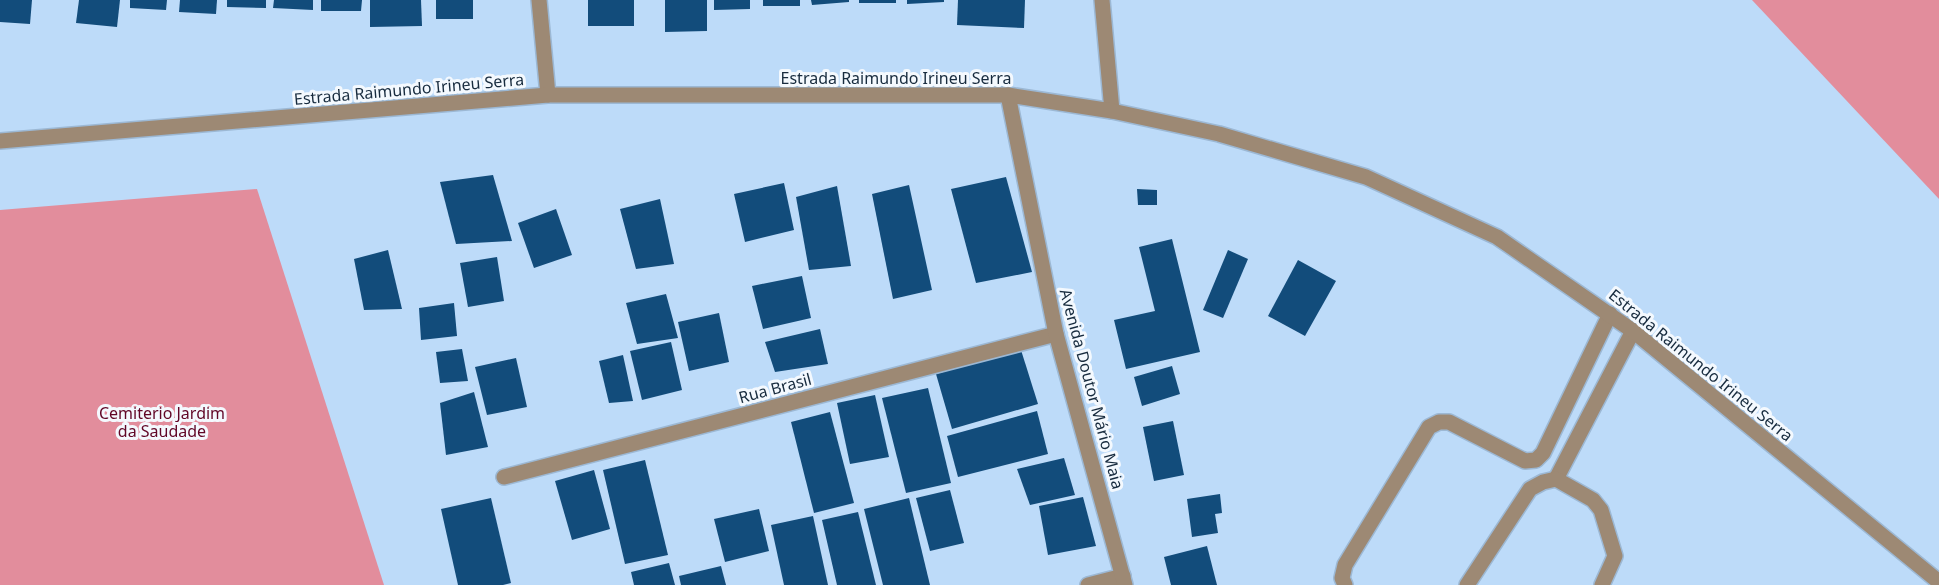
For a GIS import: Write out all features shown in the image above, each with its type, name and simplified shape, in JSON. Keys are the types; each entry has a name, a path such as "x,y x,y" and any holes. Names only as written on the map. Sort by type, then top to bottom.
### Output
{"street":[{"path":"539,0 548,95"},
{"path":"1102,0 1112,111"},
{"name":"Estrada Raimundo Irineu Serra","path":"0,141 548,95 1008,95 1112,111 1219,134 1366,177 1497,237 1633,331 1939,582"},
{"name":"Avenida Doutor Mário Maia","path":"1008,95 1056,334 1124,581"},
{"path":"1345,585 1342,578 1345,565 1429,427 1439,422 1449,422 1525,461 1536,460 1543,453 1610,314"},
{"path":"1556,479 1633,331"},
{"name":"Rua Brasil","path":"504,477 1056,334"},
{"path":"1467,585 1530,489 1543,482 1556,479 1593,500 1601,510 1615,556 1602,585"},
{"path":"1088,585 1124,581"}],"green space":[{"path":"1752,0 1939,0 1939,199"},
{"name":"Cemiterio Jardim da Saudade","path":"257,189 384,585 0,585 0,210"}],"building":[{"path":"0,0 32,0 30,24 0,22"},
{"path":"79,0 120,0 117,27 76,23"},
{"path":"130,0 167,0 166,10 130,8"},
{"path":"180,0 217,0 216,14 179,12"},
{"path":"227,0 266,0 266,8 227,7"},
{"path":"274,0 313,0 313,10 273,8"},
{"path":"321,0 362,0 361,11 321,11"},
{"path":"370,0 421,0 422,26 370,27"},
{"path":"436,0 473,0 473,19 436,19"},
{"path":"588,0 634,0 634,26 588,26"},
{"path":"665,0 707,0 707,31 665,32"},
{"path":"714,0 750,0 750,9 714,10"},
{"path":"763,0 800,0 800,6 763,6"},
{"path":"811,0 849,0 849,2 812,5"},
{"path":"859,0 896,0 896,3 859,3"},
{"path":"907,0 944,0 944,2 907,4"},
{"path":"958,0 1025,0 1024,28 957,25"},
{"path":"493,175 512,241 456,244 440,182"},
{"path":"1006,177 1032,272 976,283 951,189"},
{"path":"784,183 794,230 745,242 734,194"},
{"path":"909,185 932,290 893,299 872,194"},
{"path":"837,186 851,266 809,270 796,197"},
{"path":"1137,189 1157,190 1157,205 1138,205"},
{"path":"660,199 674,264 636,269 620,209"},
{"path":"556,209 572,255 534,268 518,223"},
{"path":"1172,239 1200,352 1126,369 1114,320 1155,311 1139,247"},
{"path":"388,250 402,309 364,310 354,259"},
{"path":"1228,250 1248,259 1223,318 1203,310"},
{"path":"497,257 504,301 468,307 460,263"},
{"path":"1298,260 1336,281 1305,336 1268,316"},
{"path":"802,276 811,318 763,329 752,286"},
{"path":"666,294 678,338 637,344 626,303"},
{"path":"454,303 457,336 421,340 419,308"},
{"path":"719,313 729,362 689,371 678,322"},
{"path":"820,329 828,364 775,372 765,342"},
{"path":"671,342 682,390 642,400 630,351"},
{"path":"462,349 468,381 440,383 436,352"},
{"path":"1021,350 1038,404 952,429 936,374"},
{"path":"623,355 633,401 609,403 599,361"},
{"path":"516,358 527,407 487,415 475,367"},
{"path":"1172,366 1180,394 1142,406 1134,377"},
{"path":"928,388 951,483 906,493 882,398"},
{"path":"474,392 488,447 446,455 440,403"},
{"path":"875,395 889,457 850,464 837,403"},
{"path":"1037,411 1048,454 958,477 947,436"},
{"path":"830,412 854,503 814,513 791,422"},
{"path":"1173,421 1184,475 1154,481 1143,427"},
{"path":"1064,458 1075,495 1030,505 1017,469"},
{"path":"645,460 668,555 625,564 603,470"},
{"path":"594,470 610,529 572,540 555,481"},
{"path":"950,490 964,543 930,551 916,498"},
{"path":"1220,494 1222,513 1215,514 1218,533 1192,537 1187,499"},
{"path":"1083,497 1096,546 1048,555 1039,506"},
{"path":"491,498 511,583 458,585 441,509"},
{"path":"909,498 930,585 883,585 864,509"},
{"path":"759,509 769,551 725,562 714,519"},
{"path":"858,512 876,585 837,585 822,520"},
{"path":"813,516 828,585 784,585 771,525"},
{"path":"1207,546 1217,585 1171,585 1164,557"},
{"path":"669,563 675,585 634,585 631,572"},
{"path":"721,566 726,585 681,585 679,576"}]}
